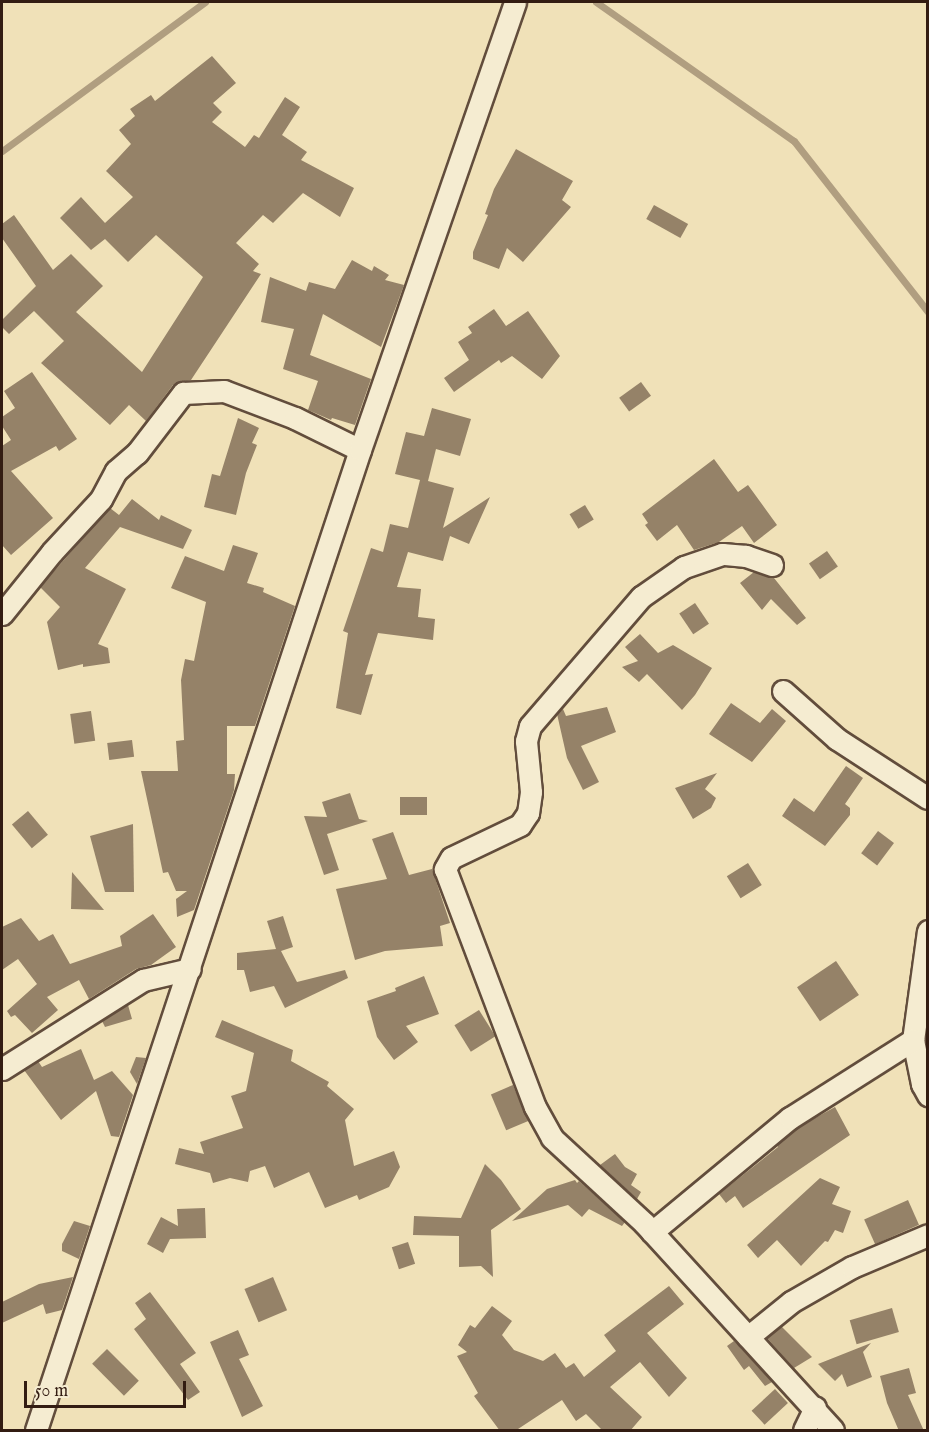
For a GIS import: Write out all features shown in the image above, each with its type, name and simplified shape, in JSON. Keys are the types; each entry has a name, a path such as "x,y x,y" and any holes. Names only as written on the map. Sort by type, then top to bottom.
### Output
{"street":[{"path":"36,1431 360,450 515,2"},
{"path":"2,614 52,552 100,499 116,471 137,453 183,393 224,391 295,418 360,450"},
{"path":"772,565 746,556 722,554 684,567 641,597 530,726 526,748 531,792 528,813 520,825 451,858 445,868 535,1107 552,1138 652,1232 815,1407 834,1431"},
{"path":"783,692 837,739 927,798"},
{"path":"927,931 913,1040 922,1084 927,1095"},
{"path":"2,1070 143,980 190,969"},
{"path":"652,1232 790,1118 913,1040"},
{"path":"748,1337 791,1302 852,1267 927,1235"},
{"path":"804,1431 815,1407"}],"building":[{"path":"212,56 236,83 213,103 222,112 212,122 245,147 254,135 259,138 285,97 300,107 282,135 307,152 301,160 354,188 340,217 303,193 273,223 263,215 236,243 259,264 253,271 261,274 191,380 173,385 146,421 129,405 110,425 41,363 64,341 34,311 9,334 2,327 2,320 36,286 2,238 2,224 14,215 53,270 71,254 103,286 76,312 142,372 203,277 156,235 128,262 105,239 91,250 60,218 81,197 105,223 133,197 106,171 131,144 119,130 135,116 130,109 151,95 155,101"},
{"path":"516,149 573,181 562,200 571,207 523,262 507,248 499,269 473,259 473,252 488,215 485,214 494,189"},
{"path":"654,205 688,224 680,238 646,219"},
{"path":"352,260 372,271 374,266 389,275 385,280 404,285 381,347 323,314 310,355 371,379 355,425 332,418 331,420 308,410 318,381 283,369 294,329 261,322 270,277 306,291 309,282 335,289"},
{"path":"494,309 506,326 528,311 560,356 542,379 512,356 501,363 499,360 454,392 444,378 469,360 458,342 472,333 468,327"},
{"path":"32,372 77,439 59,451 56,446 11,471 53,518 11,555 2,545 2,446 11,440 2,426 2,417 15,408 4,391"},
{"path":"641,382 651,396 629,412 619,398"},
{"path":"432,408 471,419 460,456 436,449 428,481 454,488 443,528 490,497 469,544 450,536 443,561 408,552 397,587 421,589 418,617 435,619 433,640 378,633 365,675 373,674 361,715 336,708 348,633 343,631 371,548 383,552 390,524 408,528 420,480 395,474 406,432 424,436"},
{"path":"238,418 259,428 252,443 257,445 246,473 236,515 204,507 212,474 220,476"},
{"path":"714,459 738,492 748,485 777,525 754,543 742,526 719,542 694,550 677,525 657,541 645,525 648,523 642,514"},
{"path":"132,499 159,520 161,515 192,530 183,549 120,527 85,568 126,589 98,644 108,648 110,663 83,667 83,664 58,670 47,622 60,607 40,587 110,508 119,515"},
{"path":"585,505 594,520 578,529 570,514"},
{"path":"233,545 258,553 247,583 264,588 263,592 295,606 255,726 227,726 227,774 235,774 234,790 194,910 177,917 176,899 187,891 176,891 168,872 163,873 141,771 178,771 176,741 184,740 181,680 185,659 194,661 206,602 171,588 185,556 224,571"},
{"path":"827,551 838,567 820,579 809,564"},
{"path":"754,572 774,578 806,618 797,625 771,599 762,610 740,583"},
{"path":"695,603 709,624 693,634 679,614"},
{"path":"640,634 658,653 673,645 712,668 695,695 682,710 647,674 639,682 622,667 638,661 625,647"},
{"path":"731,703 760,723 772,709 786,721 752,762 709,734"},
{"path":"607,707 616,732 581,746 599,782 583,790 567,758 557,714 563,709 566,716"},
{"path":"91,711 95,741 74,744 70,714"},
{"path":"132,740 134,757 109,760 107,743"},
{"path":"846,766 863,778 845,804 850,808 850,815 825,846 782,816 794,798 814,812"},
{"path":"717,773 705,789 716,798 711,808 693,819 675,788"},
{"path":"350,793 359,819 368,821 327,834 339,870 324,875 304,816 327,817 322,802"},
{"path":"400,797 427,797 427,815 400,815"},
{"path":"28,811 48,835 32,848 12,824"},
{"path":"133,824 134,892 105,892 90,836"},
{"path":"878,831 894,843 877,865 861,853"},
{"path":"393,832 409,875 432,869 450,923 440,926 443,946 385,951 355,960 336,889 387,879 372,839"},
{"path":"748,863 762,885 741,898 727,876"},
{"path":"72,872 104,910 71,909"},
{"path":"153,914 176,947 151,965 136,969 89,999 79,980 47,997 58,1010 32,1033 15,1015 11,1017 7,1011 37,984 18,959 2,970 2,927 21,918 39,941 53,934 70,964 122,946 120,936"},
{"path":"283,916 293,947 281,951 297,982 345,970 348,978 285,1008 274,986 250,992 244,970 237,970 237,953 276,949 267,921"},
{"path":"836,961 859,995 820,1021 797,987"},
{"path":"424,976 439,1014 406,1026 418,1042 394,1060 377,1037 367,1001 396,991 395,988"},
{"path":"128,1005 132,1019 105,1027 102,1021"},
{"path":"479,1010 495,1036 471,1052 454,1025"},
{"path":"222,1020 293,1050 291,1061 329,1082 327,1086 354,1109 345,1120 354,1166 394,1151 400,1167 389,1187 359,1200 357,1195 325,1208 309,1172 274,1188 265,1166 250,1171 248,1182 230,1178 213,1183 210,1173 175,1164 179,1148 204,1154 200,1142 243,1128 231,1096 246,1091 254,1053 215,1037"},
{"path":"81,1049 94,1080 112,1071 133,1095 119,1137 111,1136 96,1091 61,1120 24,1070 38,1061 42,1067"},
{"path":"136,1057 146,1058 137,1084 130,1072"},
{"path":"513,1085 528,1121 506,1130 491,1094"},
{"path":"835,1107 850,1135 743,1208 735,1196 726,1203 719,1194 778,1147 777,1145 799,1127"},
{"path":"615,1154 625,1167 637,1174 631,1185 641,1192 637,1199 600,1165"},
{"path":"485,1164 501,1180 521,1209 491,1230 493,1277 481,1266 459,1267 459,1236 413,1235 414,1216 461,1218"},
{"path":"820,1178 840,1187 832,1204 851,1211 843,1233 835,1230 828,1242 825,1241 801,1266 777,1240 758,1258 747,1245"},
{"path":"575,1180 577,1183 579,1181 625,1222 622,1226 589,1209 582,1217 568,1205 512,1221 547,1189"},
{"path":"908,1200 919,1225 875,1244 864,1220"},
{"path":"205,1208 206,1238 170,1239 163,1253 147,1244 161,1217 178,1226 177,1209"},
{"path":"74,1221 90,1226 79,1259 62,1251 62,1244"},
{"path":"408,1242 415,1264 399,1269 392,1247"},
{"path":"73,1277 62,1310 46,1314 43,1304 2,1323 2,1302 39,1284"},
{"path":"273,1277 287,1310 259,1322 244,1289"},
{"path":"669,1286 684,1304 647,1333 687,1378 669,1397 640,1362 610,1387 642,1417 630,1431 603,1431 586,1414 576,1421 562,1400 515,1431 500,1431 474,1396 478,1393 457,1356 467,1352 458,1345 470,1325 475,1328 492,1306 512,1321 502,1335 514,1350 543,1361 555,1353 566,1368 574,1363 584,1377 616,1351 604,1335"},
{"path":"150,1292 196,1353 180,1364 200,1392 188,1400 134,1329 146,1319 135,1303"},
{"path":"892,1308 899,1332 857,1344 850,1320"},
{"path":"781,1326 812,1357 794,1368 767,1338"},
{"path":"238,1330 249,1355 239,1359 263,1406 242,1417 210,1342"},
{"path":"734,1341 772,1382 765,1386 749,1366 744,1370 727,1346"},
{"path":"871,1343 863,1352 872,1377 847,1387 842,1374 835,1381 818,1364"},
{"path":"107,1349 139,1381 124,1396 92,1364"},
{"path":"909,1368 916,1393 908,1395 924,1431 899,1431 887,1403 880,1376"},
{"path":"775,1389 788,1403 765,1425 752,1411"}],"waterway":[{"path":"2,151 205,2"},
{"path":"596,2 794,141 928,312"}]}
